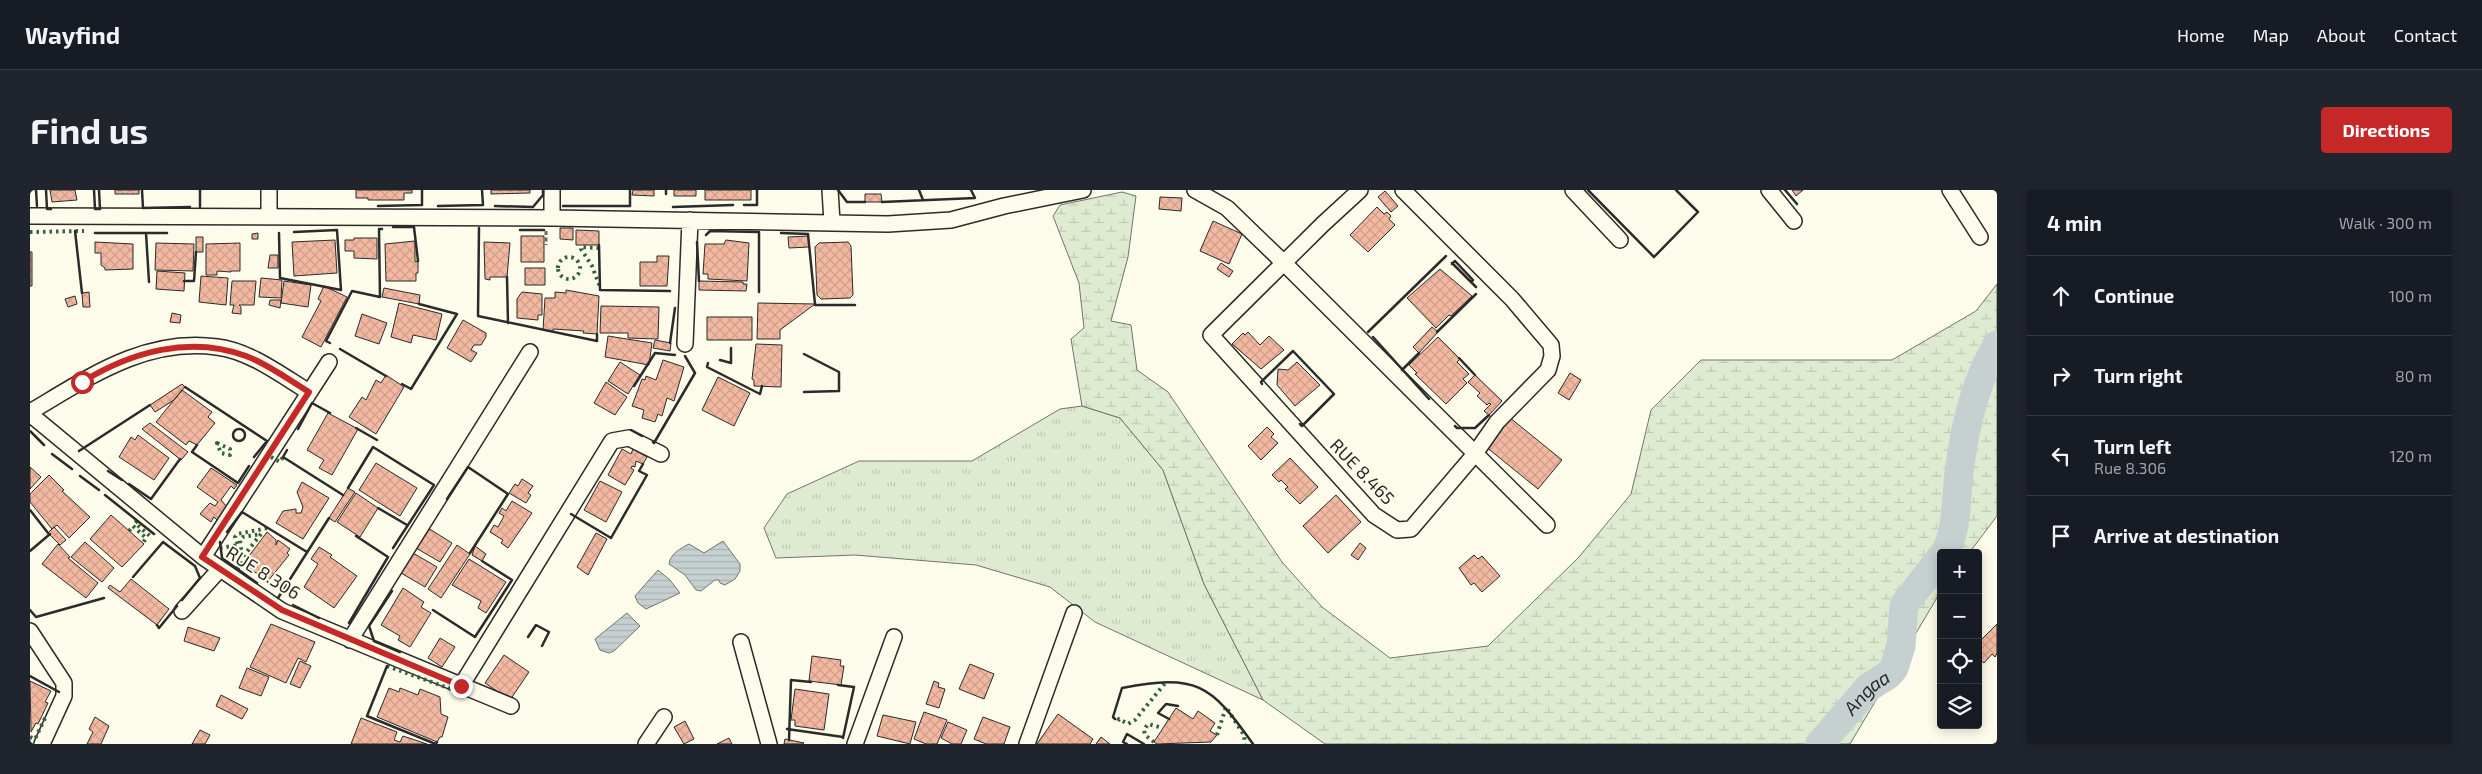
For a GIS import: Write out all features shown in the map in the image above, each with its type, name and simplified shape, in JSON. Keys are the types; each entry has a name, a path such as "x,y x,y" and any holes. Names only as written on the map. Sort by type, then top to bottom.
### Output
{"street":[{"path":"269,190 269,216"},
{"path":"552,190 552,218"},
{"path":"830,190 832,222"},
{"path":"30,216 552,218 888,224 951,220 1004,206 1083,190"},
{"path":"1195,190 1227,208 1547,526"},
{"name":"RUE 8.465","path":"1360,190 1212,335 1374,515 1397,530 1411,529 1474,455 1498,422 1548,370 1552,356 1551,345 1512,299 1403,190"},
{"path":"1573,190 1620,240"},
{"path":"1769,190 1794,221"},
{"path":"1950,190 1980,237"},
{"path":"684,344 690,220"},
{"path":"30,413 110,365 160,349 190,346 218,346 248,356 309,392"},
{"path":"350,640 530,352"},
{"path":"202,557 329,362"},
{"name":"RUE 8.306","path":"30,413 202,557 282,610 511,706"},
{"path":"461,686 612,441 629,438 661,454"},
{"path":"182,610 220,569"},
{"path":"1027,744 1074,613"},
{"path":"30,631 64,683 64,696 42,744"},
{"path":"855,744 894,637"},
{"path":"741,642 769,744"},
{"path":"646,744 664,717"}],"green space":[{"path":"1122,192 1136,196 1128,257 1111,321 1131,325 1137,370 1168,392 1282,562 1322,607 1390,658 1488,646 1579,557 1631,494 1651,410 1701,360 1892,360 1976,311 1997,284 1997,516 1972,549 1937,549 1937,598 1850,744 1325,744 1263,700 1204,584 1163,470 1120,418 1082,406 1071,339 1084,328 1079,283 1053,216 1060,205"},
{"path":"1082,406 1120,418 1163,470 1204,584 1263,700 1095,622 1050,587 976,565 855,555 776,558 764,528 787,494 859,461 972,461 1060,409"}],"shaded area":[{"path":"723,541 740,564 740,571 735,579 725,585 720,583 719,580 715,580 701,591 696,590 685,575 669,564 679,549 689,544 704,553"},
{"path":"658,570 670,580 680,593 646,609 638,603 635,596"},
{"path":"627,613 640,626 614,651 609,653 600,650 595,639"}],"building":[{"path":"50,190 75,190 77,200 52,202"},
{"path":"115,190 139,190 139,194 115,194"},
{"path":"356,190 412,190 412,193 404,193 404,200 368,200 368,198 356,198"},
{"path":"491,190 530,190 530,193 491,194"},
{"path":"633,190 654,190 654,196 632,195"},
{"path":"674,190 696,190 696,196 674,196"},
{"path":"705,190 751,190 751,200 705,200"},
{"path":"1792,190 1803,190 1796,196"},
{"path":"1385,191 1398,206 1391,212 1378,197"},
{"path":"865,194 881,194 882,202 865,202"},
{"path":"1160,197 1182,198 1181,211 1159,209"},
{"path":"1377,207 1384,214 1387,212 1391,216 1389,219 1395,225 1368,252 1350,235"},
{"path":"1213,221 1242,234 1229,264 1200,251"},
{"path":"560,228 573,228 573,240 560,239"},
{"path":"576,230 599,231 599,245 576,245"},
{"path":"258,233 258,239 252,239 252,234"},
{"path":"521,236 544,236 544,262 521,262"},
{"path":"808,236 809,247 789,248 788,237"},
{"path":"196,237 203,237 203,252 196,252"},
{"path":"354,238 377,238 377,259 354,258 354,251 345,251 345,240 354,240"},
{"path":"335,240 337,273 294,276 292,242"},
{"path":"726,240 749,243 747,281 708,279 708,274 703,274 705,244 724,244"},
{"path":"415,241 415,262 418,261 416,281 386,281 385,244"},
{"path":"95,242 133,244 133,269 105,270 101,265 101,253 95,253"},
{"path":"484,242 510,243 507,277 490,277 490,280 485,279"},
{"path":"848,242 851,246 853,295 850,298 821,299 817,295 815,247 819,243"},
{"path":"156,243 194,244 193,271 155,270"},
{"path":"240,243 240,271 217,271 217,275 206,275 206,244"},
{"path":"30,252 32,252 32,286 30,286"},
{"path":"270,255 278,255 278,268 268,268"},
{"path":"657,256 669,256 667,286 640,286 640,262 657,262"},
{"path":"1221,263 1233,271 1229,277 1217,269"},
{"path":"525,268 545,268 545,285 525,285"},
{"path":"1440,269 1472,296 1436,328 1407,298"},
{"path":"157,271 185,273 184,291 156,289"},
{"path":"201,276 228,278 226,305 199,302"},
{"path":"261,278 282,280 281,298 259,297"},
{"path":"232,281 256,281 254,305 239,305 241,307 241,314 232,313 234,305 230,305"},
{"path":"284,281 311,285 308,307 281,303"},
{"path":"699,281 743,282 743,284 747,284 746,291 699,290"},
{"path":"324,286 347,297 321,347 302,337 321,301 318,299"},
{"path":"384,288 420,295 419,304 382,297"},
{"path":"566,290 599,296 597,334 583,333 584,331 553,329 553,332 543,330 545,298 555,298 555,292 566,293"},
{"path":"89,292 90,307 83,307 82,293"},
{"path":"522,292 542,294 542,315 538,315 538,320 517,318 517,299"},
{"path":"75,296 77,304 68,307 65,299"},
{"path":"270,300 281,300 280,308 269,305"},
{"path":"399,303 442,314 436,340 413,335 411,343 391,337"},
{"path":"758,303 815,304 780,330 780,339 757,339"},
{"path":"601,306 659,307 658,339 628,338 628,333 600,333"},
{"path":"172,313 181,315 180,323 170,322"},
{"path":"362,314 387,323 379,344 355,336"},
{"path":"707,317 752,317 752,340 707,340"},
{"path":"463,320 486,333 486,337 481,345 474,345 471,350 477,353 471,362 447,348"},
{"path":"1432,327 1438,332 1419,353 1413,347"},
{"path":"1248,332 1260,345 1269,336 1284,350 1261,369 1232,344 1243,333 1245,335"},
{"path":"608,336 652,343 649,365 605,357"},
{"path":"1438,337 1460,359 1457,362 1469,374 1463,379 1467,383 1446,404 1415,374 1417,373 1409,365"},
{"path":"655,340 671,343 670,351 653,348"},
{"path":"756,344 782,345 781,387 754,386 754,380 752,379"},
{"path":"663,360 684,367 674,401 667,398 662,416 658,414 655,422 642,418 644,410 632,406 642,379 645,380 646,376 656,380"},
{"path":"620,362 640,375 628,394 608,381"},
{"path":"1297,362 1320,385 1295,406 1277,385 1278,369 1288,370"},
{"path":"1570,373 1581,380 1569,400 1558,393"},
{"path":"386,375 404,387 376,434 349,417 362,397 366,400 376,380 381,383"},
{"path":"1475,375 1502,401 1489,415 1484,411 1491,404 1487,405 1477,396 1480,393 1468,382"},
{"path":"718,377 750,393 734,426 702,410"},
{"path":"606,382 627,397 615,415 594,403"},
{"path":"182,384 185,387 174,400 155,412 150,405"},
{"path":"182,390 212,412 208,417 215,423 197,445 189,441 186,445 156,422"},
{"path":"328,413 358,429 332,475 319,468 324,460 307,450"},
{"path":"1509,417 1562,460 1538,489 1485,446"},
{"path":"150,423 188,452 181,460 142,429"},
{"path":"1267,427 1274,434 1271,437 1278,443 1261,460 1248,446"},
{"path":"138,435 169,458 154,480 119,457 131,437 135,440"},
{"path":"622,449 631,454 633,449 647,457 643,464 636,461 635,467 632,466 631,468 634,470 625,485 608,475"},
{"path":"1290,458 1318,487 1300,504 1285,489 1288,487 1272,475"},
{"path":"376,463 417,488 400,516 359,490"},
{"path":"30,467 41,477 30,489"},
{"path":"211,468 237,485 234,489 231,486 221,500 227,507 217,520 214,517 211,522 200,514 210,503 215,506 218,502 197,487"},
{"path":"49,475 64,490 62,491 90,517 69,538 57,525 52,529 30,502 30,494"},
{"path":"522,479 533,486 528,493 531,495 526,503 509,493 515,484 518,486"},
{"path":"600,481 622,492 606,522 584,510"},
{"path":"302,482 329,498 303,539 276,523 283,511 296,509 296,513 301,513 303,507 297,492"},
{"path":"348,488 355,492 335,522 329,518"},
{"path":"356,493 378,508 360,537 337,522"},
{"path":"1336,495 1361,522 1328,553 1303,526"},
{"path":"512,501 532,513 508,548 501,543 503,540 490,532 494,525 498,527 504,516 499,513 502,508 506,511"},
{"path":"111,515 144,544 122,567 90,539"},
{"path":"54,527 66,540 60,545 48,533"},
{"path":"428,528 452,543 440,562 416,548"},
{"path":"267,532 276,540 276,545 278,540 290,549 287,553 289,555 268,581 243,564"},
{"path":"596,533 607,539 588,575 577,567"},
{"path":"85,542 114,568 102,582 71,557"},
{"path":"1360,543 1366,548 1358,560 1351,555"},
{"path":"58,544 70,557 68,558 98,583 86,598 42,564"},
{"path":"457,545 470,554 441,598 428,589"},
{"path":"475,546 486,554 482,561 472,555"},
{"path":"319,547 332,555 330,557 357,576 334,608 304,587 318,564 311,559"},
{"path":"413,553 437,567 425,587 401,573"},
{"path":"1474,555 1478,559 1482,556 1500,576 1482,592 1474,583 1471,585 1459,568"},
{"path":"469,559 506,582 486,613 478,608 481,601 452,585"},
{"path":"131,579 169,609 157,625 108,588 110,585 120,592"},
{"path":"403,588 424,602 421,607 431,613 410,647 398,640 400,636 381,625"},
{"path":"271,624 315,642 306,662 298,658 286,683 250,667"},
{"path":"1997,624 1997,654 1995,657 1992,654 1984,663 1982,661 1982,639"},
{"path":"188,627 220,638 214,651 184,641"},
{"path":"440,638 455,647 442,667 428,658"},
{"path":"504,655 529,672 510,700 485,683"},
{"path":"812,656 841,660 840,666 844,666 841,685 809,681"},
{"path":"300,661 311,666 300,688 290,684"},
{"path":"970,664 994,674 984,699 959,689"},
{"path":"247,668 269,677 261,696 239,688"},
{"path":"30,681 51,691 45,702 48,703 38,724 36,723 31,732"},
{"path":"934,681 939,683 938,687 945,689 939,708 926,704"},
{"path":"389,688 399,692 400,688 418,695 420,689 440,697 441,714 448,717 442,737 437,742 377,717"},
{"path":"795,689 829,694 824,730 795,726 795,720 791,720"},
{"path":"221,695 248,709 242,719 216,706"},
{"path":"1176,708 1193,719 1198,711 1215,723 1210,731 1217,735 1211,742 1157,744 1154,742"},
{"path":"924,712 947,720 937,744 926,744 914,739"},
{"path":"1058,714 1093,739 1090,744 1037,744"},
{"path":"883,715 916,722 910,744 877,736"},
{"path":"95,717 109,726 101,744 87,744 93,732 89,729"},
{"path":"983,717 1010,727 1004,744 986,744 974,739"},
{"path":"361,718 397,732 394,740 400,742 403,736 427,744 351,744"},
{"path":"685,721 694,739 684,744 674,727"},
{"path":"948,722 967,730 961,744 952,744 941,738"},
{"path":"200,730 210,735 205,744 192,744"},
{"path":"1101,737 1110,744 1096,744"},
{"path":"729,738 732,744 717,744"},
{"path":"785,739 804,743 784,744"}],"waterway":[{"name":"Angaa","path":"1947,549 1954,525 1959,473 1967,424 1982,375 1997,345"},
{"name":"Angaa","path":"1820,744 1869,687 1888,675 1894,668 1901,646 1904,605 1937,562"}],"hedge":[{"path":"30,232 84,231"},
{"path":"599,248 581,247 592,266 600,287"},
{"path":"565,257 573,257 580,264 580,268 580,272 573,279 565,279 558,272 558,264 565,257"},
{"path":"217,443 230,449 230,455 221,453 217,443"},
{"path":"271,457 280,462 283,457"},
{"path":"137,521 135,523 150,536 152,533"},
{"path":"129,531 133,526 146,538 143,543"},
{"path":"220,548 238,545 235,537 237,534 268,528"},
{"path":"261,534 242,558 240,540 243,537 261,534"},
{"path":"234,546 238,546 241,564 237,569"},
{"path":"387,666 451,689"},
{"path":"1118,721 1119,719 1128,724 1135,720 1166,682"},
{"path":"1217,735 1226,707 1244,735 1245,744"},
{"path":"30,737 35,739 45,718 42,717"},
{"path":"1154,742 1145,735 1144,730 1148,724 1163,728"}],"wall":[{"path":"36,190 37,206"},
{"path":"46,190 47,209 51,209"},
{"path":"94,190 95,209 100,209 99,190"},
{"path":"142,190 143,208 190,207"},
{"path":"200,190 200,207"},
{"path":"378,206 422,205 422,190"},
{"path":"438,206 483,205 482,190"},
{"path":"495,206 533,207 543,195 543,190"},
{"path":"563,206 630,206 630,190"},
{"path":"744,205 757,205 757,190"},
{"path":"838,190 847,202 865,202"},
{"path":"919,190 923,200"},
{"path":"882,202 975,198 971,190"},
{"path":"1588,190 1654,257 1698,212 1676,190"},
{"path":"1785,190 1797,204"},
{"path":"673,207 733,205"},
{"path":"393,227 414,227 418,261"},
{"path":"479,228 478,316 597,341 597,334"},
{"path":"330,343 326,341 352,291 380,297 379,229 382,229"},
{"path":"279,233 280,278 341,290 337,230 294,232"},
{"path":"520,230 544,230"},
{"path":"75,231 82,293"},
{"path":"706,235 710,231 759,232 759,292"},
{"path":"95,233 167,233"},
{"path":"146,233 149,282"},
{"path":"781,233 808,234 815,304"},
{"path":"697,242 699,281"},
{"path":"599,245 600,290 670,291"},
{"path":"184,281 194,281 196,252"},
{"path":"1368,332 1446,256"},
{"path":"1452,264 1455,261 1473,280 1471,282"},
{"path":"1452,263 1476,287"},
{"path":"507,277 508,323"},
{"path":"1437,332 1476,294"},
{"path":"402,384 411,389 457,314 419,304"},
{"path":"815,305 855,305"},
{"path":"670,343 675,308"},
{"path":"1373,337 1429,399"},
{"path":"720,360 731,363 731,348"},
{"path":"340,349 386,376"},
{"path":"1262,384 1261,382 1293,351 1334,394 1302,426 1300,424"},
{"path":"634,386 655,353 675,355"},
{"path":"1402,370 1419,353"},
{"path":"804,354 839,372 839,391 804,392"},
{"path":"653,442 695,373 685,356"},
{"path":"1459,358 1475,375"},
{"path":"708,363 707,367 760,394 762,386"},
{"path":"185,387 267,441 254,457"},
{"path":"298,429 312,403 330,413"},
{"path":"79,451 150,405"},
{"path":"1455,426 1457,428 1475,428 1489,415"},
{"path":"356,428 377,440"},
{"path":"239,429 245,435 239,441 233,435 239,429"},
{"path":"631,430 642,436"},
{"path":"30,431 44,445"},
{"path":"197,445 192,452 238,483 249,466"},
{"path":"348,488 373,447 434,485 393,548"},
{"path":"287,450 283,457 343,495"},
{"path":"52,454 72,469"},
{"path":"129,484 151,499 180,459"},
{"path":"571,514 611,538 647,475 639,471 643,464"},
{"path":"447,499 468,467 508,494 470,553"},
{"path":"108,471 122,480"},
{"path":"80,476 99,490"},
{"path":"105,495 154,534"},
{"path":"378,508 407,525"},
{"path":"30,510 48,533"},
{"path":"227,532 242,512 307,552"},
{"path":"278,598 329,518"},
{"path":"30,551 50,534"},
{"path":"349,623 388,557 356,536"},
{"path":"133,577 163,542 195,566 200,578 182,600"},
{"path":"220,542 222,558 257,583"},
{"path":"433,610 475,637 512,580 482,561"},
{"path":"392,591 369,626 374,641 400,652"},
{"path":"30,610 36,617 104,598"},
{"path":"293,605 319,618"},
{"path":"157,625 159,628 177,606"},
{"path":"528,637 536,625 549,632 542,646"},
{"path":"387,666 367,716 433,743 436,744 437,742"},
{"path":"30,676 59,692"},
{"path":"789,740 791,680 811,682"},
{"path":"1115,719 1113,717 1122,688 1168,682 1185,683 1199,688 1212,696 1225,708 1253,744"},
{"path":"838,685 854,687 843,738"},
{"path":"1169,719 1158,713 1166,704 1178,706"},
{"path":"787,729 843,737"},
{"path":"1127,744 1123,742 1127,734 1144,744"}],"route":[{"path":"82,382 110,365 160,349 218,346 248,356 309,392 202,557 282,610 461,686"}]}
